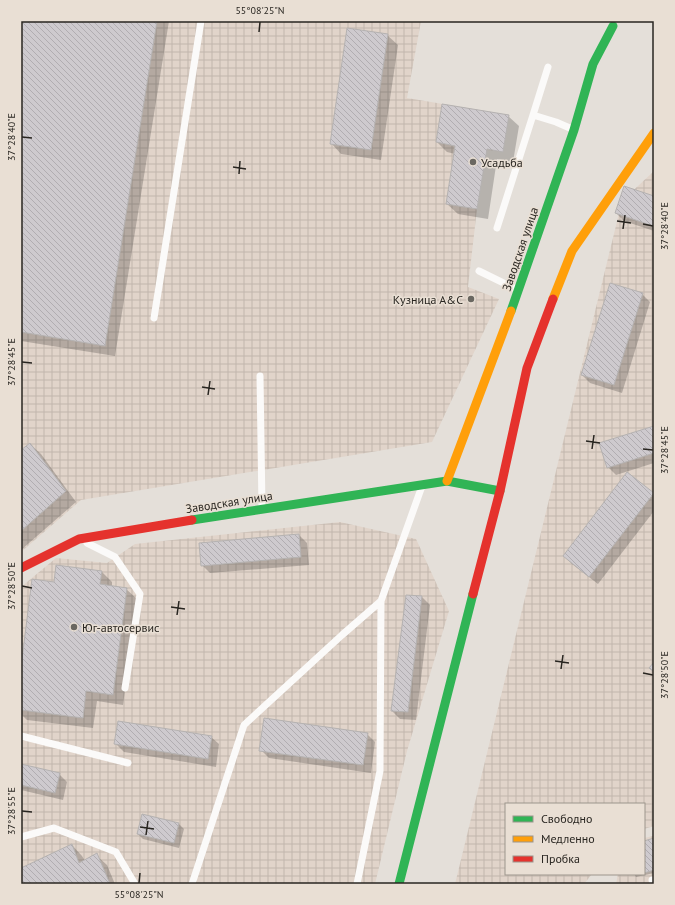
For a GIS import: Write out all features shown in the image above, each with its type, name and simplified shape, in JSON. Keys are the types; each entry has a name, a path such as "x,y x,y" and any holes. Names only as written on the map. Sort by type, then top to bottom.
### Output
{"street":[{"name":"Заводская улица","path":"447,481 518,290 574,130 593,64 610,23"},
{"path":"399,884 500,491 527,368 572,251 654,133"},
{"name":"Заводская улица","path":"21,568 80,539 262,508 447,481 500,491"}],"lane":[{"path":"154,318 201,21"},
{"path":"497,228 548,67"},
{"path":"533,115 556,122 574,130"},
{"path":"479,271 518,290"},
{"path":"260,376 262,508"},
{"path":"357,884 380,771 381,601 423,484"},
{"path":"80,539 115,557 140,594 125,688"},
{"path":"192,884 244,725 381,601"},
{"path":"21,736 128,764"},
{"path":"21,837 54,828 116,852 135,884"}],"shaded area":[{"path":"21,21 421,21 407,98 509,115 503,152 487,150 477,209 468,287 499,299 432,442 81,500 21,552"},
{"path":"654,171 654,826 645,829 645,803 505,803 505,875 591,875 584,884 455,884 622,201"},
{"path":"340,522 416,539 449,611 407,751 375,884 21,884 21,587 56,558 107,563 135,544"},
{"path":"654,836 654,884 616,884 618,875 645,875 645,838"}],"building":[{"path":"21,21 157,21 105,346 21,332"},
{"path":"347,28 388,34 371,150 330,144"},
{"path":"442,104 509,115 503,152 487,149 477,209 446,204 455,146 436,142"},
{"path":"624,186 654,196 653,226 615,213"},
{"path":"610,283 643,293 614,385 581,375"},
{"path":"654,426 654,453 607,468 599,443"},
{"path":"30,443 66,491 21,531 21,450"},
{"path":"627,472 654,493 589,577 563,556"},
{"path":"299,534 301,557 201,566 199,543"},
{"name":"Юг-автосервис","path":"56,565 102,571 100,584 127,588 113,695 86,691 83,718 21,710 21,667 32,579 54,582"},
{"path":"406,595 422,596 408,712 391,711"},
{"path":"654,662 654,672 649,668"},
{"path":"264,718 368,733 363,765 259,751"},
{"path":"118,721 212,736 208,759 114,744"},
{"path":"21,764 60,773 55,793 21,785"},
{"path":"142,814 179,823 174,843 137,834"},
{"path":"654,838 654,870 645,873 645,841"},
{"path":"72,844 79,863 97,853 110,884 21,884 21,868"}],"traffic: fast":[{"path":"511,311 574,130 593,64 613,26"},
{"path":"192,520 447,481 500,491"},
{"path":"399,884 473,594"}],"traffic: slow":[{"path":"553,299 572,251 654,133"},
{"path":"447,481 511,311"}],"traffic: jam":[{"path":"473,594 500,491 527,368 553,299"},
{"path":"21,568 79,539 192,520"}],"place":[{"name":"Усадьба","path":"473,162"},
{"name":"Кузница А&С","path":"471,299"},
{"name":"Юг-автосервис","path":"74,627"}]}
